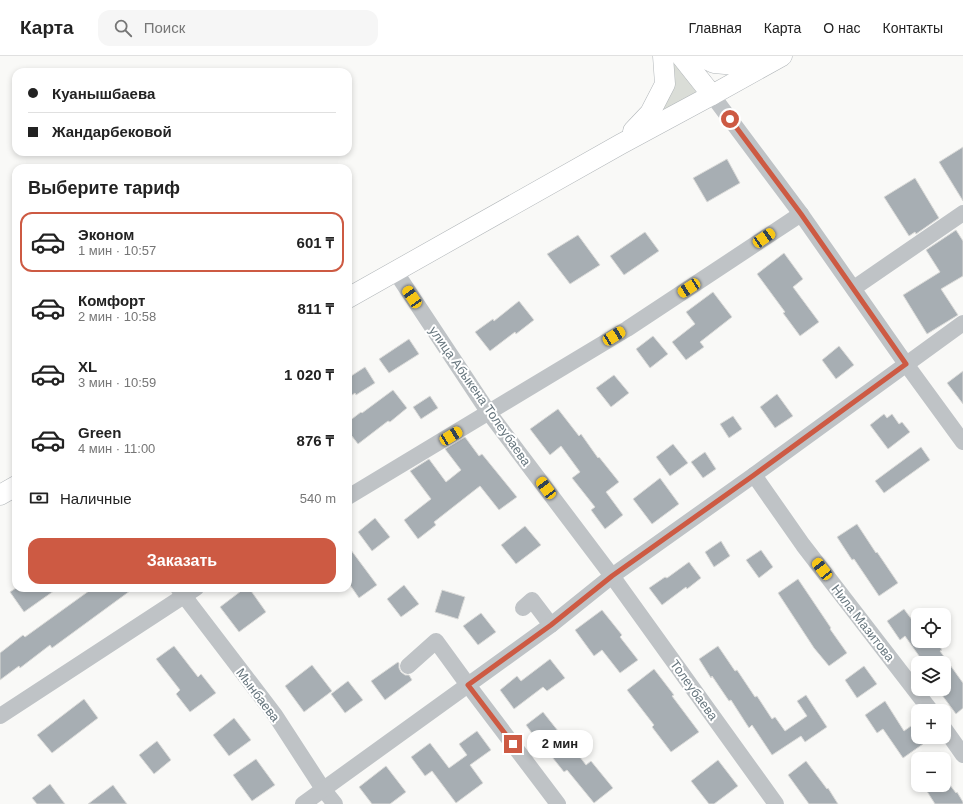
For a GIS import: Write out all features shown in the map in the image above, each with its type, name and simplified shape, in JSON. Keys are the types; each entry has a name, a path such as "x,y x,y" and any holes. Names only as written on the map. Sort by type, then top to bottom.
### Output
{"main road":[{"path":"620,144 650,113 665,84 663,56"},
{"path":"681,56 712,95"},
{"path":"699,56 714,63 736,65 779,56"},
{"path":"352,296 620,144 782,56"},
{"path":"0,495 12,488"}],"street":[{"path":"712,95 801,214 906,364 963,442"},
{"path":"854,288 963,213"},
{"path":"352,495 626,329 801,214"},
{"name":"улица Абыкена Толеубаева","path":"395,271 489,413 612,576"},
{"path":"303,804 551,625 612,576 963,323"},
{"name":"Нила Мазитова","path":"754,475 803,546 926,704"},
{"name":"Толеубаева","path":"612,576 776,804"},
{"path":"0,716 185,592"},
{"name":"Мынбаева","path":"187,592 275,715 335,804"},
{"path":"523,608 532,600 551,625"},
{"path":"408,666 436,641 558,804"},
{"path":"951,738 963,755"}],"shaded area":[{"path":"671,57 697,93 657,115"}],"building":[{"path":"963,147 963,201 939,162"},
{"path":"727,159 740,183 707,202 693,178"},
{"path":"915,178 939,218 916,234 915,232 909,236 884,197"},
{"path":"956,230 963,241 963,276 941,289 958,315 927,334 903,295 940,272 926,250"},
{"path":"645,232 659,251 624,275 610,256"},
{"path":"578,235 600,265 570,284 547,254"},
{"path":"784,253 803,279 793,287 819,322 800,336 783,313 785,312 757,274"},
{"path":"713,292 732,317 700,342 704,347 686,360 672,342 695,324 686,312"},
{"path":"519,301 534,320 490,351 475,332 493,319 494,321"},
{"path":"653,336 668,354 650,368 636,349"},
{"path":"409,339 419,354 389,373 379,359"},
{"path":"839,346 854,365 836,379 822,360"},
{"path":"365,367 375,383 356,395 355,393 352,395 352,375"},
{"path":"963,371 963,404 947,383"},
{"path":"614,375 629,393 611,407 596,388"},
{"path":"393,390 407,408 390,422 388,421 358,444 352,436 352,419 361,412 362,413"},
{"path":"777,394 793,416 775,428 760,407"},
{"path":"430,396 438,408 421,419 413,407"},
{"path":"558,409 579,436 581,434 598,458 599,457 619,482 606,492 623,515 605,529 591,510 595,507 572,478 580,472 561,446 550,455 530,429"},
{"path":"884,414 887,418 892,414 899,424 902,422 910,432 888,449 870,425"},
{"path":"733,416 742,429 729,438 720,424"},
{"path":"465,437 479,456 482,454 517,497 499,510 480,486 434,522 436,525 418,539 404,520 431,499 410,471 429,459 446,482 461,470 445,449"},
{"path":"673,444 688,463 670,476 656,457"},
{"path":"921,447 930,460 884,493 875,481"},
{"path":"705,452 716,469 703,478 691,462"},
{"path":"660,478 679,504 652,524 633,499"},
{"path":"375,518 390,537 372,551 358,532"},
{"path":"857,524 898,583 879,596 837,537"},
{"path":"525,526 541,545 516,564 501,545"},
{"path":"721,541 730,556 714,567 705,552"},
{"path":"761,550 773,567 759,578 746,560"},
{"path":"352,551 377,585 359,598 352,588"},
{"path":"689,562 701,578 662,605 649,588 665,577 667,578"},
{"path":"798,579 847,653 829,666 814,648 778,593"},
{"path":"404,585 419,604 401,617 387,599"},
{"path":"442,590 465,597 458,619 435,612"},
{"path":"12,591 12,592 52,592 24,612 10,592"},
{"path":"87,592 129,592 52,648 50,645 20,668 19,666 0,680 0,653 23,635 25,637"},
{"path":"240,592 252,592 266,612 239,632 220,607"},
{"path":"904,609 911,618 911,645 905,636 900,640 887,621"},
{"path":"602,610 622,635 620,637 638,660 620,673 602,650 594,656 575,630"},
{"path":"481,613 496,632 478,645 463,626"},
{"path":"174,646 198,677 201,674 216,693 190,712 176,694 180,690 156,659"},
{"path":"718,646 735,671 737,670 755,697 757,696 772,719 775,717 785,731 807,716 797,701 806,695 827,727 805,742 801,736 772,755 752,725 749,728 731,700 729,701 712,676 711,678 699,659"},
{"path":"913,648 941,648 942,650 940,651 944,656 919,656"},
{"path":"550,659 565,678 547,691 543,687 514,709 500,690 517,676 521,681"},
{"path":"398,662 401,672 405,675 409,675 412,680 385,700 371,681"},
{"path":"312,665 332,691 304,712 285,686"},
{"path":"864,666 877,684 857,698 845,680"},
{"path":"951,666 963,683 963,708 956,714 951,707 951,704 949,704 943,696 951,696"},
{"path":"654,669 699,732 671,752 652,727 654,725 627,690"},
{"path":"348,681 363,700 345,713 331,694"},
{"path":"84,699 98,718 52,753 37,735"},
{"path":"885,701 904,731 911,726 911,744 923,744 903,758 883,729 877,733 865,715"},
{"path":"543,712 586,765 591,761 613,788 594,803 567,770 564,772 526,725"},
{"path":"234,718 251,740 229,756 213,735"},
{"path":"477,731 491,750 470,765 483,783 456,803 432,771 425,776 411,757 430,743 449,768 467,755 459,744"},
{"path":"157,741 171,760 154,774 139,755"},
{"path":"256,759 275,785 252,801 233,775"},
{"path":"718,760 738,786 714,804 709,804 691,781"},
{"path":"806,761 827,789 828,788 838,804 809,804 788,775"},
{"path":"386,766 406,792 390,804 372,804 359,787"},
{"path":"50,784 65,804 37,804 32,798"},
{"path":"113,785 127,804 88,804"},
{"path":"951,786 956,793 957,792 963,802 963,804 935,804 927,792 951,792"}],"route":[{"path":"513,744 468,685 551,625 612,576 906,364 801,214 730,119"}]}
